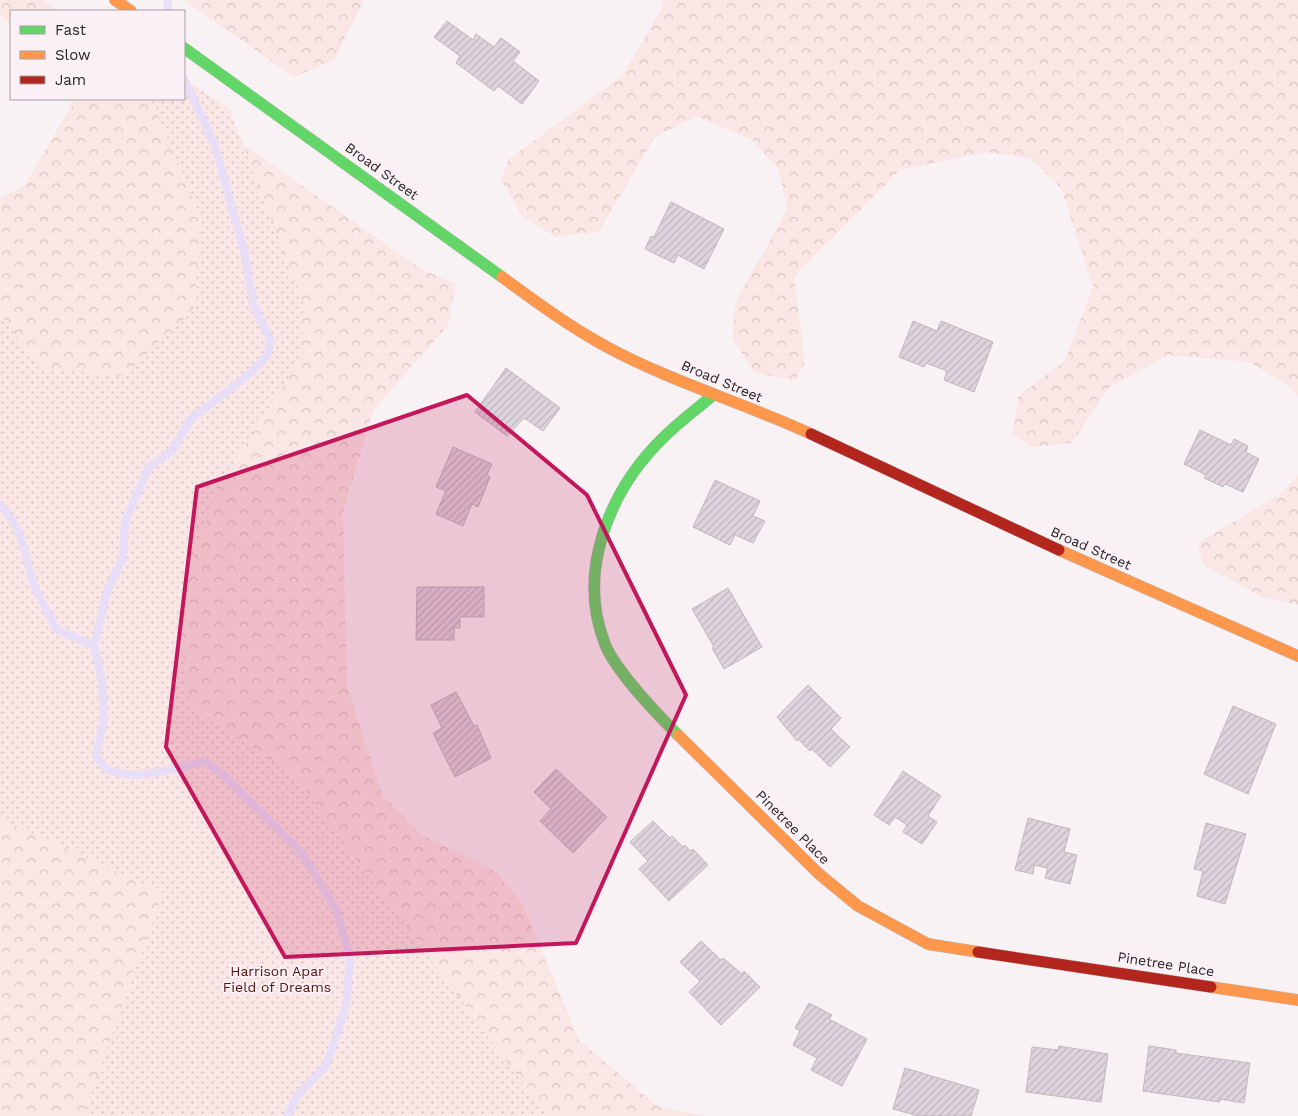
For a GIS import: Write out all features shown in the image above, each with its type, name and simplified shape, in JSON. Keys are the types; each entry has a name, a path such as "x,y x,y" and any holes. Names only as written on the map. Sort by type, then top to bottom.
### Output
{"street":[{"path":"115,0 130,10"},
{"name":"Broad Street","path":"188,51 559,318 608,348 713,395 799,429 1072,557 1298,656"},
{"name":"Pinetree Place","path":"713,395 663,437 634,472 611,511 600,538 594,575 596,612 605,645 629,680 660,717 819,874 858,906 928,944 1298,1000"}],"highlighted area":[{"path":"467,395 587,495 686,695 576,943 285,957 166,747 197,487"}],"green space":[{"path":"0,0 43,0 56,10 10,10 10,24 0,15"},
{"path":"184,0 364,0 334,60 294,77"},
{"path":"662,0 1298,0 1298,396 1287,385 1250,362 1168,355 1109,388 1072,443 1031,447 1013,434 1018,396 1065,361 1093,286 1061,188 1030,158 985,152 900,170 794,277 805,363 795,380 755,373 732,338 736,301 787,210 779,170 752,140 696,116 655,137 599,231 556,237 522,216 501,180 508,160 622,76 664,5"},
{"name":"Harrison Apar Field of Dreams","path":"185,80 230,110 303,303 302,357 218,487 176,605 190,707 292,773 547,1116 83,1116 163,893 0,818 0,313 39,368 124,376 193,310 202,221 151,100 185,100"},
{"path":"70,100 179,100 423,270 456,284 448,325 373,411 343,513 347,686 382,794 422,835 496,872 522,903 579,1040 657,1106 705,1116 0,1116 0,197 23,187 72,105"},
{"path":"1298,475 1298,605 1262,597 1203,564 1198,543 1280,494"}],"building":[{"path":"447,21 473,40 476,34 494,47 501,38 520,52 513,61 539,81 522,104 498,86 494,91 456,63 460,56 434,37"},
{"path":"671,202 724,229 704,269 678,255 674,263 645,249 651,236 654,237"},
{"path":"913,321 937,331 941,321 993,342 974,392 944,380 947,371 926,363 924,367 899,357"},
{"path":"506,368 560,408 543,431 524,418 507,436 475,412"},
{"path":"1200,430 1231,445 1234,439 1248,446 1246,452 1259,459 1243,492 1225,484 1223,487 1204,478 1206,475 1184,464"},
{"path":"453,447 492,464 487,475 490,477 478,507 472,504 463,526 436,514 446,491 436,487"},
{"path":"715,480 760,501 753,516 765,521 753,543 735,535 730,545 693,527"},
{"path":"417,587 484,587 484,617 460,617 460,628 454,628 454,640 416,640"},
{"path":"728,588 762,647 724,669 712,648 714,647 692,609"},
{"path":"808,685 841,718 831,729 850,747 830,767 812,749 810,751 798,739 797,741 777,717"},
{"path":"456,692 474,726 477,725 491,758 455,777 433,733 442,728 431,705"},
{"path":"1233,706 1276,724 1248,794 1204,774"},
{"path":"556,769 607,817 573,853 540,821 551,809 534,792"},
{"path":"903,771 941,796 928,816 937,822 922,844 903,832 907,825 895,817 889,825 874,815"},
{"path":"1028,818 1070,829 1064,852 1077,855 1070,884 1045,878 1048,868 1034,865 1033,874 1015,870"},
{"path":"653,821 670,838 672,836 690,851 693,849 708,865 669,901 639,869 648,861 630,842"},
{"path":"1206,823 1246,834 1225,904 1197,896 1203,871 1194,869"},
{"path":"701,941 721,960 723,958 742,974 744,971 760,987 721,1025 689,992 700,981 680,962"},
{"path":"809,1003 832,1015 829,1019 867,1039 842,1086 811,1070 817,1058 793,1045 800,1031 795,1028"},
{"path":"1059,1046 1108,1054 1101,1102 1026,1092 1032,1047 1058,1050"},
{"path":"1149,1046 1176,1050 1176,1053 1250,1063 1244,1103 1220,1099 1220,1102 1143,1091"},
{"path":"905,1068 979,1090 971,1116 918,1116 893,1109"}],"waterway":[{"path":"167,0 169,10"},
{"path":"185,81 214,143 244,250 254,306 271,341 267,356 248,375 190,420 172,451 149,467 125,522 123,557 107,592 94,646 102,681 104,720 96,756 107,769 130,775 156,773 204,761 222,774 301,852 336,909 350,958 346,1006 326,1066 297,1096 287,1116"},
{"path":"0,505 18,530 33,583 56,629 94,646"}],"traffic: fast":[{"path":"185,49 502,277"},
{"path":"678,735 627,679 610,655 597,616 594,588 597,560 603,533 614,506 628,481 664,437 713,395"}],"traffic: slow":[{"path":"115,0 130,10"},
{"path":"502,277 566,323 632,360 811,434"},
{"path":"1059,550 1298,656"},
{"path":"678,735 819,874 858,906 928,944 978,952"},
{"path":"1211,987 1298,1000"}],"traffic: jam":[{"path":"811,434 1059,550"},
{"path":"978,952 1211,987"}]}
